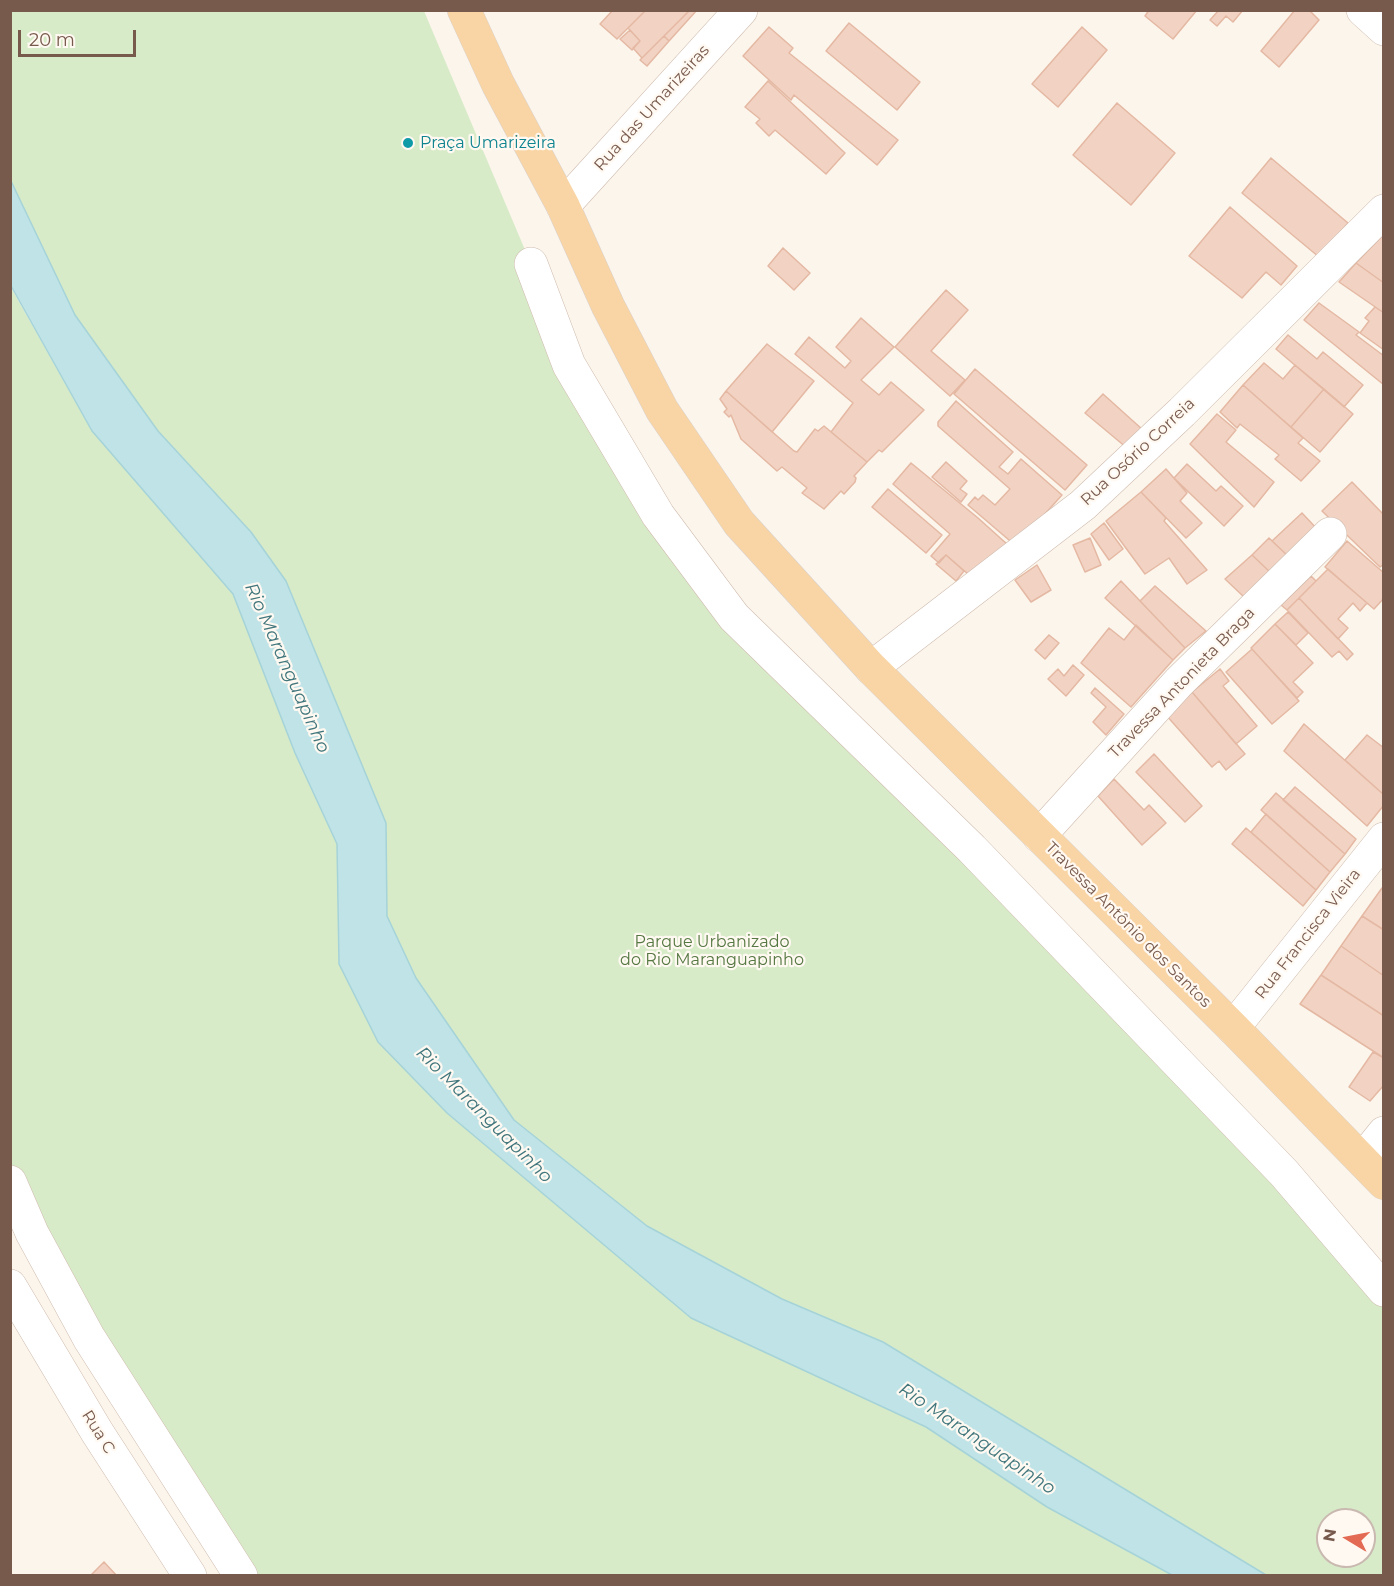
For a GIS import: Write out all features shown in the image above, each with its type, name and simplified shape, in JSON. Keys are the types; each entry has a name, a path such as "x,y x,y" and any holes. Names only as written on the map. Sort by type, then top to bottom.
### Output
{"main road":[{"name":"Travessa Antônio dos Santos","path":"464,10 498,84 564,206 608,306 663,410 739,523 871,668 1233,1028 1373,1171"}],"street":[{"name":"Rua das Umarizeiras","path":"564,206 741,10"},
{"path":"1363,10 1383,29"},
{"name":"Rua Osório Correia","path":"871,668 1083,505 1182,412 1383,211"},
{"path":"531,264 569,365 658,515 734,617 972,849 1284,1173 1383,1290"},
{"name":"Travessa Antonieta Braga","path":"1039,836 1179,682 1330,534"},
{"name":"Rua Francisca Vieira","path":"1233,1028 1383,839"},
{"path":"1373,1171 1383,1133"},
{"path":"10,1182 32,1233 89,1338 201,1516 241,1575"},
{"name":"Rua C","path":"10,1287 98,1432 190,1575"}],"green space":[{"name":"Parque Urbanizado do Rio Maranguapinho","path":"11,11 424,11 531,264 658,515 1383,1290 1383,1575 1266,1575 883,1342 782,1299 647,1226 514,1120 416,978 387,916 386,823 286,581 251,532 158,431 75,315 11,181"},
{"path":"10,286 92,431 233,594 295,753 337,844 339,964 447,1113 691,1318 926,1427 1047,1507 1172,1575 241,1575 11,1182"}],"water":[{"name":"Rio Maranguapinho","path":"11,181 75,315 158,431 251,532 286,581 386,823 387,916 416,978 514,1120 647,1226 782,1299 883,1342 1266,1575 1172,1575 1047,1507 926,1427 691,1318 447,1113 378,1042 339,964 337,844 295,753 233,594 92,431 11,286"}],"building":[{"path":"613,10 646,10 617,39 600,24"},
{"path":"646,10 690,10 642,58 633,48 640,41 628,28"},
{"path":"690,10 697,10 669,41 664,36"},
{"path":"1149,10 1197,10 1173,39 1145,16"},
{"path":"1219,10 1243,10 1233,22 1226,16 1217,26 1210,20"},
{"path":"1295,10 1309,10 1319,20 1279,67 1261,51"},
{"path":"849,23 920,82 897,110 826,51"},
{"path":"769,27 793,48 789,53 898,140 877,165 794,95 791,100 743,56"},
{"path":"1082,27 1107,50 1058,107 1032,84"},
{"path":"630,30 640,41 632,50 620,39"},
{"path":"664,36 669,41 647,66 640,60"},
{"path":"768,81 845,153 826,174 775,130 769,136 756,123 760,119 745,107"},
{"path":"1117,103 1175,153 1131,205 1073,155"},
{"path":"1271,158 1348,223 1319,257 1242,193"},
{"path":"1230,207 1297,266 1281,285 1266,272 1242,298 1189,256"},
{"path":"1382,236 1384,238 1384,283 1356,263"},
{"path":"783,248 810,273 794,290 768,266"},
{"path":"1356,263 1384,283 1384,313 1339,282"},
{"path":"946,290 968,310 931,351 965,380 950,396 895,347"},
{"path":"1319,303 1359,332 1356,335 1384,356 1384,385 1304,320"},
{"path":"1375,307 1384,313 1384,350 1360,333 1369,321 1365,318"},
{"path":"861,318 894,347 861,380 879,395 891,382 924,410 882,452 879,450 867,462 831,432 853,403 795,354 809,337 845,368 851,361 836,347"},
{"path":"1288,335 1317,359 1323,352 1363,385 1344,407 1276,349"},
{"path":"767,344 814,381 772,432 726,391"},
{"path":"1264,363 1283,379 1295,365 1324,389 1291,427 1243,385"},
{"path":"975,369 1087,465 1065,490 954,394"},
{"path":"1243,385 1303,438 1298,443 1320,461 1301,481 1275,459 1279,455 1240,424 1237,428 1220,412"},
{"path":"1324,389 1353,414 1320,452 1291,427"},
{"path":"726,391 794,451 797,452 815,429 818,431 824,426 867,462 854,476 855,482 844,494 841,491 824,509 802,493 807,488 782,467 777,471 741,439 731,415 729,417 724,412 727,409 720,399"},
{"path":"1103,394 1143,430 1127,448 1085,413"},
{"path":"956,401 1013,452 999,467 1008,474 1021,459 1062,495 1016,546 968,505 975,497 978,500 983,495 995,505 1010,489 938,426 938,422"},
{"path":"1217,414 1236,430 1226,442 1274,482 1254,507 1190,444"},
{"path":"946,462 967,481 960,489 967,494 961,502 932,477"},
{"path":"911,463 1008,545 968,574 946,555 939,563 931,556 950,534 893,484"},
{"path":"1187,464 1216,491 1221,486 1243,506 1224,526 1174,478"},
{"path":"1166,469 1187,493 1180,501 1202,523 1186,538 1141,492"},
{"path":"1352,482 1384,515 1384,564 1380,567 1322,511"},
{"path":"888,489 942,535 926,553 872,507"},
{"path":"1141,492 1166,518 1164,521 1207,570 1187,584 1169,558 1145,574 1106,521"},
{"path":"1302,513 1319,531 1289,557 1272,541"},
{"path":"1104,523 1123,549 1109,560 1091,534"},
{"path":"1090,538 1101,565 1085,572 1073,545"},
{"path":"1269,538 1289,557 1271,573 1252,555"},
{"path":"1347,541 1384,573 1384,598 1374,609 1325,567"},
{"path":"946,555 964,571 956,581 936,564"},
{"path":"1252,555 1271,573 1244,597 1225,579"},
{"path":"1037,565 1051,590 1031,602 1015,580"},
{"path":"1328,569 1367,603 1360,611 1353,603 1338,619 1348,628 1338,639 1299,598"},
{"path":"1311,576 1316,581 1287,610 1281,605"},
{"path":"1121,581 1185,648 1173,660 1105,598"},
{"path":"1155,586 1206,631 1185,648 1140,601"},
{"path":"1299,598 1353,654 1347,660 1339,651 1332,657 1287,610"},
{"path":"1288,612 1308,633 1296,645 1275,624"},
{"path":"1275,624 1313,663 1293,682 1303,692 1297,698 1251,648"},
{"path":"1136,625 1173,660 1131,707 1081,663 1109,628 1124,640"},
{"path":"1049,635 1059,643 1045,659 1035,650"},
{"path":"1252,649 1299,701 1272,724 1226,672"},
{"path":"1073,665 1084,675 1066,696 1048,679 1058,669 1064,676"},
{"path":"1220,669 1229,681 1223,686 1257,726 1236,744 1192,692"},
{"path":"1095,688 1124,714 1106,735 1093,722 1106,707 1091,693"},
{"path":"1192,692 1245,754 1226,770 1219,761 1212,767 1166,715"},
{"path":"1304,724 1384,795 1384,805 1367,826 1284,751"},
{"path":"1367,735 1384,748 1383,794 1345,760"},
{"path":"1154,754 1202,806 1185,822 1136,772"},
{"path":"1114,779 1144,810 1149,805 1166,823 1142,845 1098,796"},
{"path":"1295,787 1356,839 1345,854 1283,800"},
{"path":"1276,793 1345,854 1330,872 1261,810"},
{"path":"1266,814 1330,872 1316,890 1251,832"},
{"path":"1246,828 1316,890 1303,906 1232,844"},
{"path":"1382,888 1384,889 1384,930 1362,916"},
{"path":"1362,916 1384,930 1384,976 1341,946"},
{"path":"1341,946 1384,976 1384,1016 1321,975"},
{"path":"1321,975 1384,1016 1384,1058 1300,1004"},
{"path":"1373,1052 1384,1058 1384,1085 1370,1101 1349,1087"},
{"path":"104,1562 117,1576 90,1576"}],"place":[{"name":"Praça Umarizeira","path":"408,143"}]}
